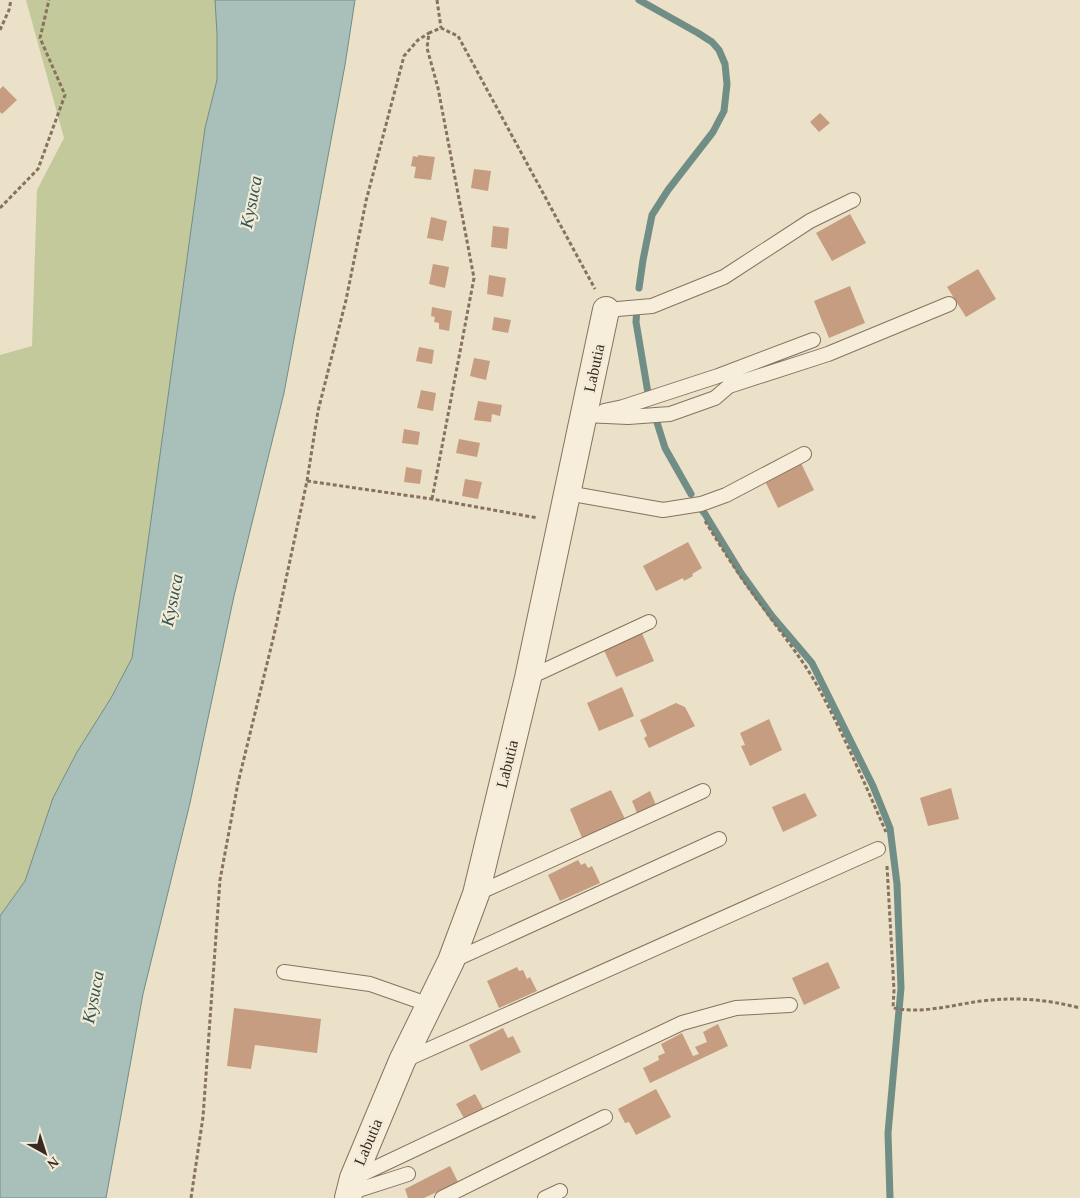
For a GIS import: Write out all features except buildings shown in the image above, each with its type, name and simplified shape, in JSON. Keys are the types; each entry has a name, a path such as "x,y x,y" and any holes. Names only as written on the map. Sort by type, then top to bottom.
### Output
{"street":[{"name":"Labutia","path":"350,1190 402,1061 451,961 476,894 528,678 606,310"}],"lane":[{"path":"606,310 652,306 724,277 810,221 853,200"},
{"path":"584,415 628,418 670,414 715,398 729,386 828,354 949,304"},
{"path":"584,415 623,407 718,376 813,340"},
{"path":"567,493 663,510 694,505 726,495 804,454"},
{"path":"528,678 649,622"},
{"path":"476,894 703,791"},
{"path":"451,961 719,839"},
{"path":"402,1061 883,849"},
{"path":"284,972 370,984 430,1005"},
{"path":"350,1190 682,1023 736,1008 790,1005"},
{"path":"442,1198 605,1117"},
{"path":"350,1190 408,1174"},
{"path":"545,1198 560,1191"}],"path":[{"path":"0,30 9,10 10,0"},
{"path":"0,208 38,169 65,95 40,38 49,0"},
{"path":"437,0 441,28"},
{"path":"191,1198 203,1117 220,880 238,783 274,635 307,481 318,411 346,300 366,201 404,56 418,40 441,28 458,36 606,310"},
{"path":"429,33 427,48 438,88 474,278 432,499"},
{"path":"307,481 432,499 561,522"},
{"path":"694,505 728,558 818,687 872,799 886,833 883,849 890,904 894,990 893,1008 928,1010 981,1001 1017,998 1040,999 1080,1008"}],"green space":[{"path":"26,0 215,0 217,80 205,128 132,658 111,698 77,752 53,798 25,881 0,916 0,355 32,346 37,190 64,138"}],"water":[{"name":"Kysuca","path":"215,0 355,0 345,65 284,393 234,596 190,803 143,994 106,1198 0,1198 0,916 25,881 53,798 77,752 111,698 132,658 205,128 217,80"}],"waterway":[{"path":"639,0 712,42 719,50 725,64 727,84 724,111 713,132 668,190 652,215 639,288"},
{"path":"637,308 636,322 649,399"},
{"path":"655,416 665,448 691,494"},
{"path":"698,505 741,573 772,616 812,663 873,786 890,828 897,884 901,988 888,1133 890,1198"}]}
